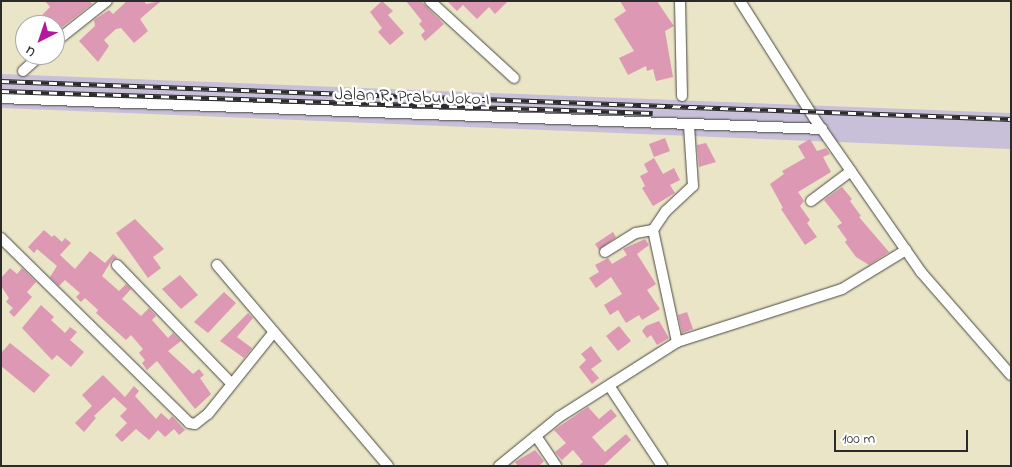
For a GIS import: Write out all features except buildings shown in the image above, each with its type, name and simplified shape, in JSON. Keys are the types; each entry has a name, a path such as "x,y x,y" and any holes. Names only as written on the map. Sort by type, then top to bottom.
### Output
{"street":[{"path":"680,1 682,96"},
{"path":"740,1 822,129 906,250 949,307 1011,375"},
{"path":"433,2 514,78"},
{"path":"65,33 100,3"},
{"path":"23,71 30,65"},
{"name":"Jalan R. Prabu Joko I","path":"1,98 822,129"},
{"path":"605,252 636,233 653,230 666,211 693,186 689,124"},
{"path":"811,201 851,171"},
{"path":"653,230 677,342"},
{"path":"1,238 189,423 194,424 208,414 231,383 274,332"},
{"path":"499,466 559,417 610,387 677,342 842,289 906,250"},
{"path":"117,265 231,383"},
{"path":"217,265 388,466"},
{"path":"610,387 662,466"},
{"path":"536,436 556,466"}],"shaded area":[{"path":"1,74 1011,113 1011,149 1,108"}],"railway":[{"path":"1,81 1011,119"},
{"path":"1,91 653,113"}]}
